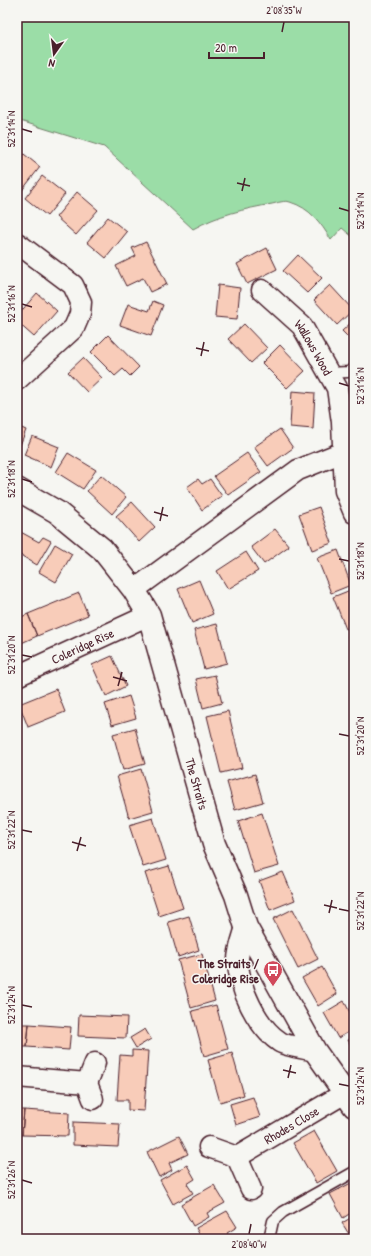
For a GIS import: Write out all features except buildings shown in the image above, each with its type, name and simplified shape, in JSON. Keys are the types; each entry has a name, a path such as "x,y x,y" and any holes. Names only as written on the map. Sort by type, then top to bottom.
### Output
{"street":[{"path":"17,243 73,285 81,302 80,314 74,328 17,380"},
{"name":"Wallows Wood","path":"262,290 302,326 337,388 342,422 345,491 354,514"},
{"path":"134,590 298,470 343,452"},
{"name":"The Straits","path":"17,489 57,512 102,549 134,590 149,616 214,844 236,895 246,927 315,1051 350,1100"},
{"name":"Coleridge Rise","path":"17,676 149,616"},
{"path":"246,927 238,959 240,977 246,996 263,1027 281,1043 315,1051"},
{"path":"17,1077 90,1091 95,1063"},
{"name":"Rhodes Close","path":"237,1157 350,1100"},
{"path":"209,1147 237,1157 251,1189"}],"lane":[{"path":"329,373 348,372 354,368"},
{"path":"269,1239 273,1221 284,1212 354,1172"}],"green space":[{"path":"17,17 354,17 354,238 342,228 331,240 319,222 309,212 286,201 231,213 193,229 104,147 17,120"}],"place":[{"name":"The Straits / Coleridge Rise","path":"273,987"}]}
